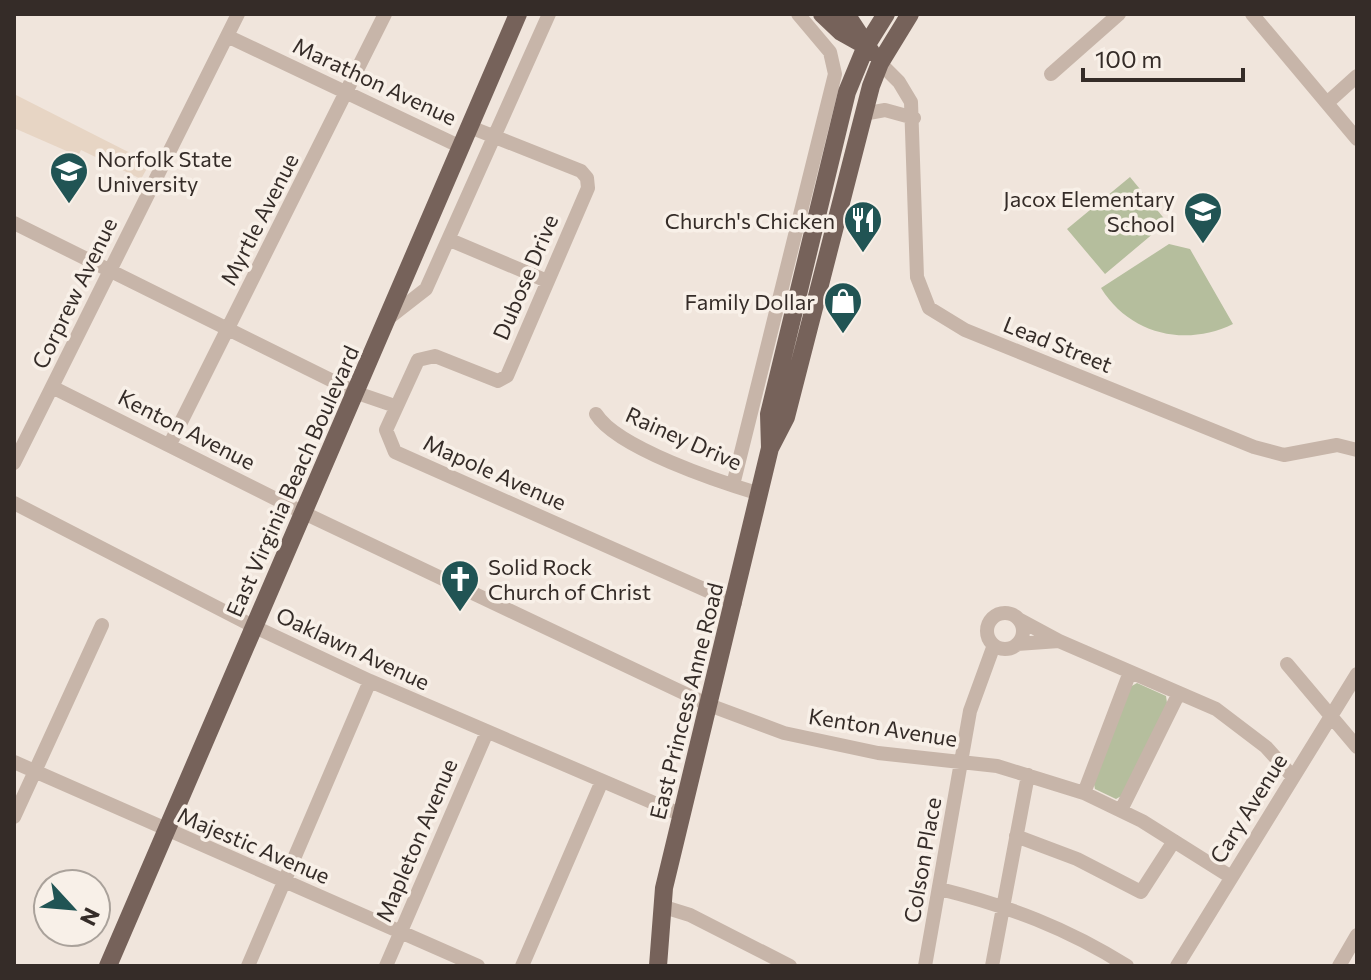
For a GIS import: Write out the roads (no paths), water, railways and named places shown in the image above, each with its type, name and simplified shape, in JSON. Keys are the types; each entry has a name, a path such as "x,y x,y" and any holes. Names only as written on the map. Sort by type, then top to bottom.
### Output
{"main road":[{"name":"East Virginia Beach Boulevard","path":"108,966 518,14"},
{"path":"822,14 841,32 866,46"},
{"path":"846,14 880,63"},
{"name":"East Princess Anne Road","path":"658,966 661,906 760,494 770,448 769,414 847,92 866,46 886,14"},
{"name":"East Princess Anne Road","path":"770,448 786,417 863,114 880,63 910,14"}],"street":[{"name":"Corprew Avenue","path":"14,463 238,14"},
{"name":"Myrtle Avenue","path":"170,444 385,14"},
{"path":"390,317 426,289 549,14"},
{"path":"733,485 835,74 830,52 798,14"},
{"path":"1051,74 1119,14"},
{"path":"1252,14 1357,139"},
{"name":"Marathon Avenue","path":"227,36 461,147"},
{"name":"Lead Street","path":"880,63 905,90 914,118 917,277 929,308 944,319 1254,447 1284,455 1337,445 1357,450"},
{"path":"1327,103 1357,76"},
{"path":"863,114 885,110 914,118"},
{"name":"Dubose Drive","path":"470,127 581,171 587,178 588,188 503,379"},
{"path":"14,223 357,393 395,406 412,366 423,357 435,356 520,387"},
{"path":"450,240 547,281"},
{"name":"Kenton Avenue","path":"52,387 304,513 709,705 784,733 836,745 997,766 1084,793 1121,810 1231,877"},
{"name":"Mapole Avenue","path":"395,406 386,430 395,452 735,603"},
{"name":"Rainey Drive","path":"596,414 612,433 760,494"},
{"name":"Oaklawn Avenue","path":"14,503 255,627 370,681 682,815"},
{"path":"1059,641 1017,644 1008,649 994,645 987,632 992,618 1007,612 1059,641 1216,709 1266,747 1293,777"},
{"path":"1017,644 1023,635 1020,620"},
{"path":"14,817 102,625"},
{"name":"Colson Place","path":"925,966 970,711 994,645"},
{"path":"1287,664 1357,747"},
{"path":"1084,793 1130,672"},
{"name":"Cary Avenue","path":"1177,966 1357,674"},
{"path":"248,966 370,681"},
{"path":"1121,810 1179,693"},
{"name":"Mapleton Avenue","path":"386,966 487,732"},
{"name":"Majestic Avenue","path":"14,762 167,832 478,966"},
{"path":"992,966 1028,775"},
{"path":"522,966 602,781"},
{"path":"1016,836 1077,859 1141,892 1174,841"},
{"path":"940,889 1003,905 1065,929 1127,966"},
{"path":"661,906 690,915 790,966"},
{"path":"1339,966 1357,935"}],"place":[{"name":"Norfolk State University","path":"69,205"},
{"name":"Jacox Elementary School","path":"1203,245"},
{"name":"Church's Chicken","path":"863,254"},
{"name":"Family Dollar","path":"843,335"},
{"name":"Solid Rock Church of Christ","path":"460,613"}]}
